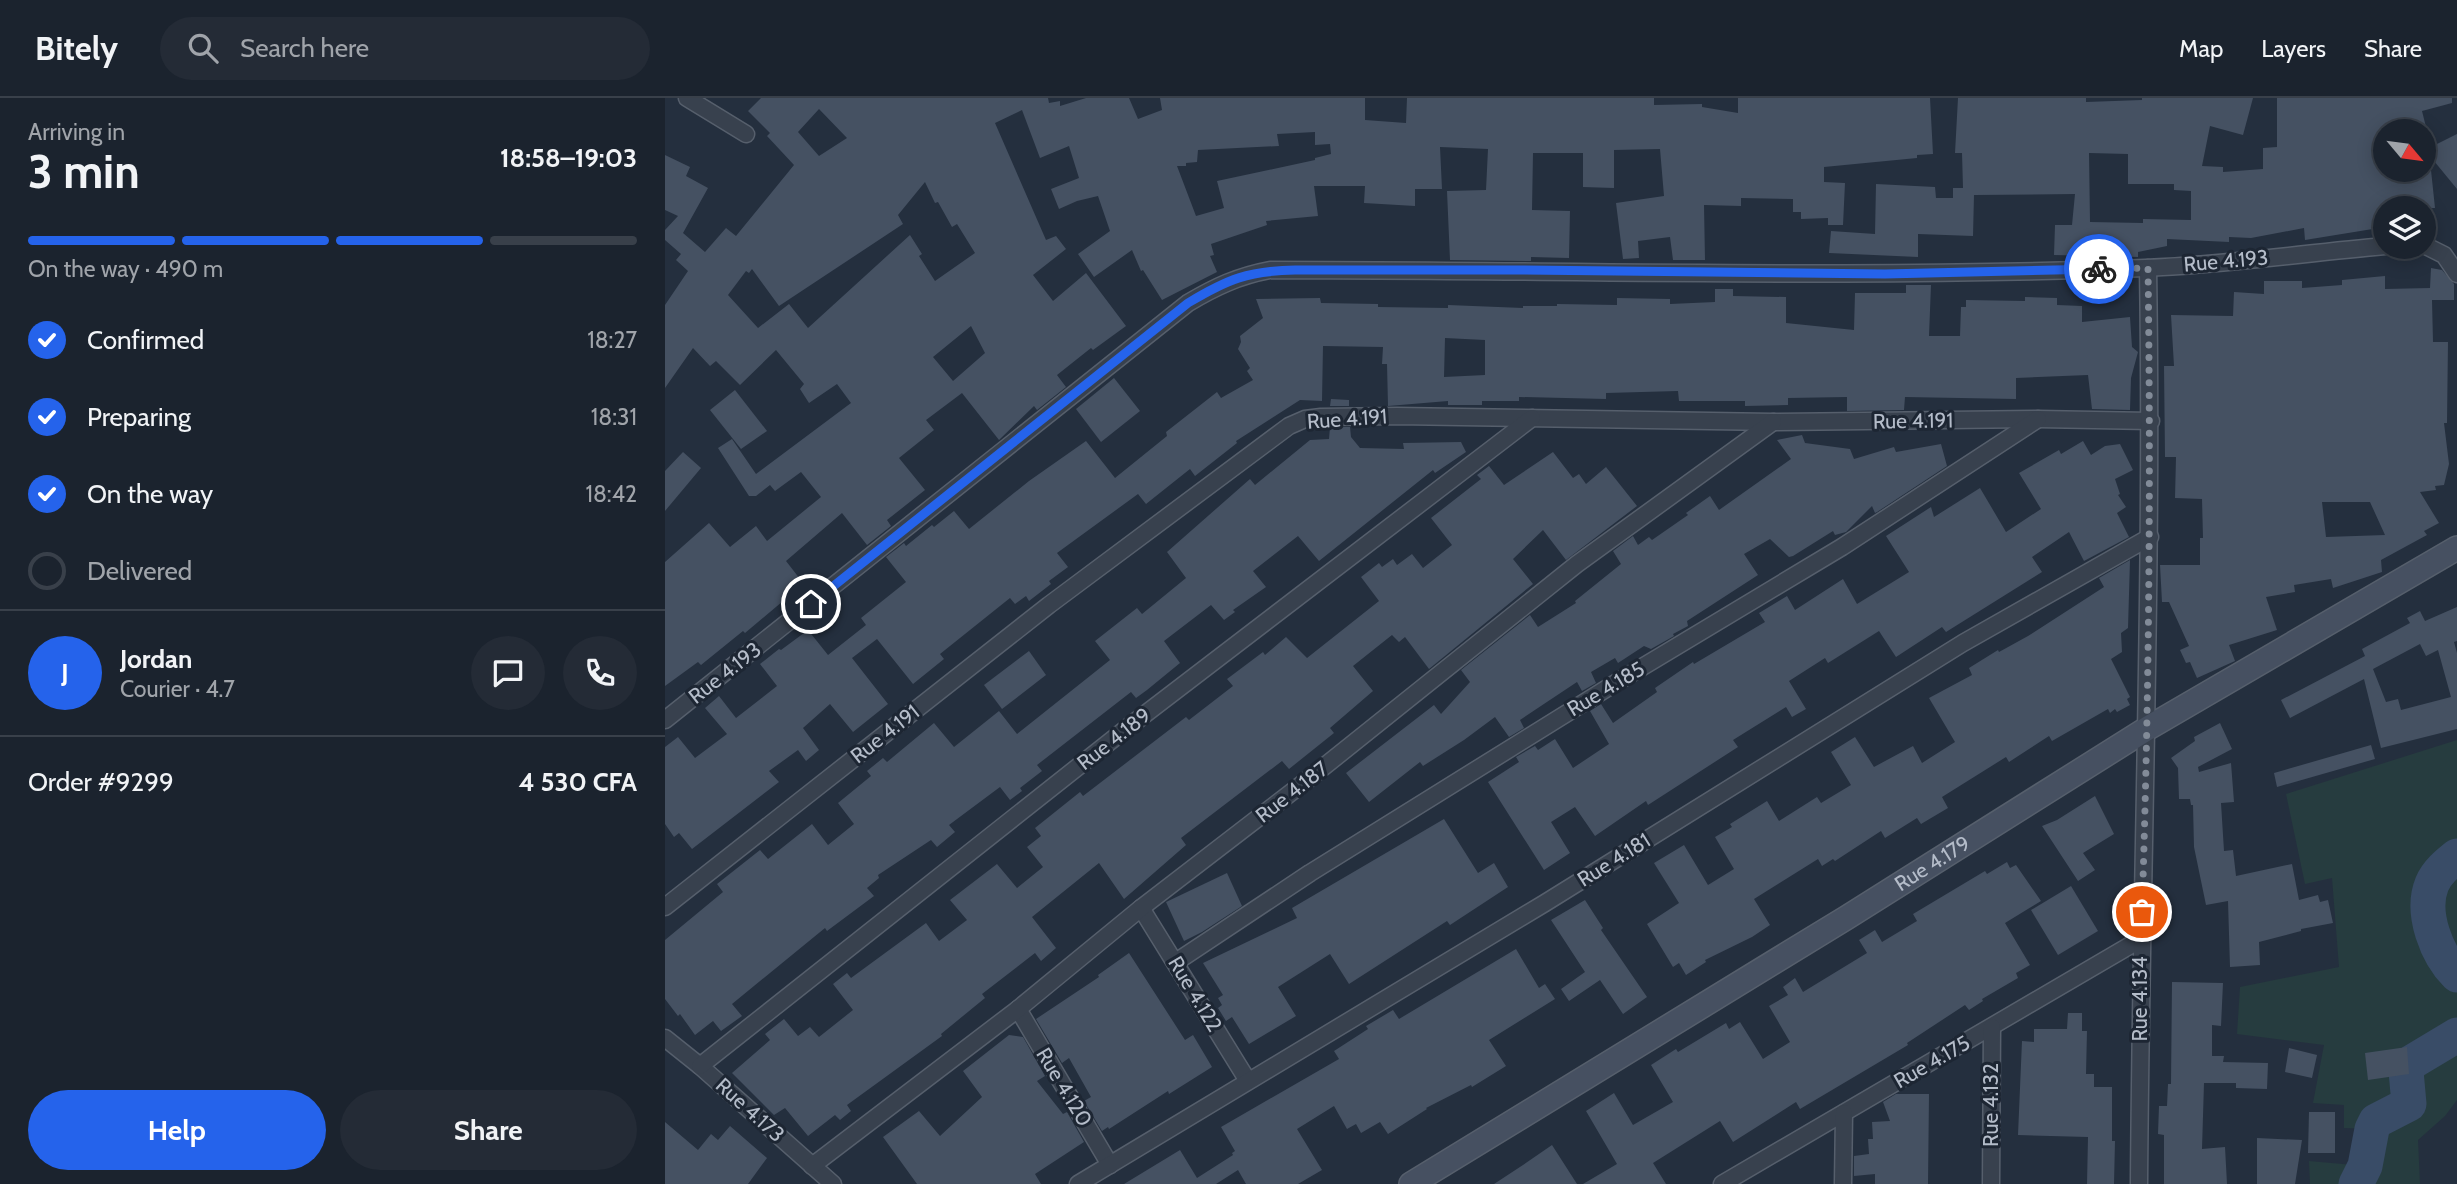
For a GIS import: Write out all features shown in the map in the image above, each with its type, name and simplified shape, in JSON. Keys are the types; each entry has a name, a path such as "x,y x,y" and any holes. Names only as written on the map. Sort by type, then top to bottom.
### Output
{"street":[{"path":"687,98 746,134"},
{"name":"Rue 4.193","path":"665,720 1188,303 1221,283 1245,274 1270,270 1456,270 1885,274 2148,268 2373,247"},
{"path":"2436,251 2444,255 2457,274"},
{"name":"Rue 4.134","path":"2139,1184 2141,939 2148,728 2150,537 2148,268"},
{"name":"Rue 4.189","path":"700,1066 1116,737 1532,418"},
{"name":"Rue 4.191","path":"665,907 1049,605 1289,426 1304,419 2151,421"},
{"name":"Rue 4.185","path":"1176,962 1310,873 1609,687 1842,547 2038,419"},
{"name":"Rue 4.187","path":"812,1166 1018,1009 1141,908 1306,781 1577,564 1773,422"},
{"name":"Rue 4.181","path":"1078,1184 1545,903 1963,643 2150,537"},
{"name":"Rue 4.179","path":"1411,1184 1846,918 2148,728 2457,548"},
{"name":"Rue 4.122","path":"1141,908 1248,1081"},
{"name":"Rue 4.175","path":"1722,1184 2141,939"},
{"name":"Rue 4.120","path":"1018,1009 1110,1164"},
{"name":"Rue 4.132","path":"1991,1184 1992,1027"},
{"name":"Rue 4.173","path":"665,1038 834,1184"},
{"path":"1843,1184 1844,1113"}],"green space":[{"path":"2457,740 2457,1100 2445,1116 2418,1140 2420,1184 2310,1184 2309,1161 2365,1166 2372,1129 2344,1128 2344,1105 2313,1103 2324,1045 2237,1034 2240,987 2339,967 2332,878 2305,884 2286,794"}],"building":[{"path":"761,98 1048,98 1049,103 1060,101 1060,106 1086,98 1129,98 1138,119 1162,110 1160,98 1365,98 1365,120 1406,123 1407,98 1654,98 1654,105 1702,104 1702,107 1738,113 1738,98 1930,98 1933,154 1824,167 1824,182 1845,183 1843,225 1828,225 1828,218 1801,219 1801,212 1793,212 1793,199 1741,198 1741,206 1704,205 1705,260 1673,260 1670,237 1638,241 1639,258 1623,259 1616,203 1664,196 1660,149 1614,150 1614,188 1583,187 1583,153 1533,153 1532,210 1570,211 1569,258 1531,257 1531,261 1450,260 1447,191 1486,190 1488,149 1440,147 1442,189 1415,189 1415,206 1364,203 1365,186 1314,186 1318,216 1266,221 1267,225 1211,244 1214,255 1210,256 1217,272 1162,300 1143,270 1141,271 1132,250 1094,277 1078,254 1110,231 1098,196 1059,209 1051,189 1079,178 1069,146 1040,158 1022,110 995,123 1046,240 1056,236 1066,249 1033,275 1053,301 1086,273 1126,326 1093,350 1091,348 1057,375 1066,387 1037,410 1034,406 999,440 962,393 926,420 934,430 899,458 925,490 887,520 891,526 867,545 842,513 786,561 800,579 785,591 789,596 701,665 698,662 665,686 665,562 709,523 730,547 756,526 767,541 821,497 801,472 775,491 770,485 756,496 749,496 718,448 732,439 756,474 851,403 837,384 809,403 800,389 804,384 776,350 740,385 716,361 710,366 693,348 665,388 665,305 688,271 676,260 681,254 665,240 665,230 678,216 665,210 665,155 690,167 686,176 708,188 683,233 705,252 726,228 736,236 794,165 767,136 770,133 748,111","holes":["819,109 847,138 819,156 798,132","1315,132 1315,145 1330,144 1331,154 1315,160 1217,181 1224,208 1196,216 1177,166 1197,162 1198,150 1279,146 1277,134","925,182 935,203 938,202 952,227 957,224 975,253 935,281 919,256 922,254 910,235 808,328 789,304 758,328 728,295 746,271 749,273 752,269 779,306 903,224 898,215","971,326 985,353 953,381 933,357"]},
{"path":"1958,98 2086,98 2086,102 2142,98 2253,98 2243,135 2210,126 2202,166 2223,167 2223,172 2263,169 2263,148 2277,147 2277,98 2452,98 2452,103 2422,111 2424,119 2373,119 2373,182 2432,182 2434,196 2373,196 2373,229 2305,240 2304,228 2251,238 2229,237 2229,242 2167,239 2167,246 2138,252 2138,257 2054,255 2055,225 2072,225 2075,194 1974,195 1973,236 1918,234 1918,257 1829,253 1831,231 1875,234 1876,184 1935,187 1936,198 1953,198 1953,188 1963,188 1962,153 1955,153","holes":["2089,153 2128,154 2128,184 2174,184 2174,190 2191,191 2191,220 2090,222"]},
{"path":"2457,134 2457,189 2436,163 2436,144"},
{"path":"2431,268 2442,270 2454,284 2454,300 2432,300 2433,342 2448,342 2447,423 2444,423 2449,464 2444,485 2435,486 2436,490 2420,492 2439,523 2424,531 2427,535 2381,560 2382,572 2333,588 2331,579 2294,585 2295,592 2266,597 2277,630 2229,645 2235,661 2197,678 2190,662 2186,663 2180,650 2189,646 2169,602 2162,602 2160,565 2200,565 2200,538 2203,538 2202,499 2175,498 2176,457 2165,457 2164,366 2174,366 2171,315 2233,316 2234,292 2264,294 2264,281 2302,281 2302,288 2342,285 2342,280 2385,276 2385,289 2430,288","holes":["2322,502 2370,502 2385,535 2326,537"]},
{"path":"1906,285 1931,285 1929,336 1960,336 1961,307 1966,307 1966,300 2025,301 2025,297 2057,298 2057,305 2082,306 2082,322 2130,317 2132,347 2138,352 2131,378 2130,410 2092,409 2088,375 2016,378 2016,399 1905,397 1904,410 1847,411 1847,397 1788,398 1788,405 1745,406 1745,401 1679,401 1678,391 1606,393 1606,399 1519,397 1519,401 1482,401 1482,405 1448,405 1448,401 1388,406 1387,364 1382,364 1383,347 1323,346 1322,401 1300,400 1236,441 1237,443 1195,476 1190,469 1146,504 1138,494 1057,553 1068,567 1049,581 1051,584 1029,601 1026,596 1015,604 1010,598 940,654 944,659 913,684 877,639 852,658 888,704 853,732 830,704 803,728 819,750 806,761 798,750 769,771 779,782 692,849 679,833 674,837 665,824 665,747 678,737 695,758 727,734 705,708 719,696 736,718 777,686 760,664 779,649 808,630 828,655 866,625 861,618 906,582 886,557 954,511 969,529 1029,481 1086,441 1115,478 1167,436 1166,432 1217,392 1221,398 1253,380 1247,371 1250,368 1238,349 1240,336 1263,318 1256,299 1320,298 1321,303 1378,304 1378,307 1448,308 1448,305 1523,308 1557,304 1617,305 1617,298 1670,299 1670,304 1715,302 1715,289 1733,289 1733,296 1786,297 1786,323 1854,330 1855,293 1906,293","holes":["1445,338 1485,340 1485,375 1444,377"]},
{"path":"1114,378 1140,411 1101,442 1076,409"},
{"path":"735,390 767,431 741,449 710,410"},
{"path":"1331,399 1349,400 1349,406 1330,406"},
{"path":"1330,427 1350,427 1351,437 1360,448 1404,449 1403,443 1461,442 1466,452 1435,473 1433,470 1319,561 1298,536 1253,571 1266,587 1233,610 1235,612 1224,620 1211,605 1164,641 1180,663 1136,698 1131,692 1037,765 1042,771 1020,788 1022,791 1010,800 1000,787 949,825 955,832 937,847 931,840 878,875 879,878 867,888 874,896 827,931 825,928 732,1004 742,1016 721,1031 713,1021 695,1035 665,999 665,940 723,892 717,884 760,850 768,859 812,824 828,845 854,824 838,803 871,776 867,771 883,758 887,762 934,723 954,747 999,711 1017,734 1110,660 1095,641 1137,608 1142,614 1186,578 1167,552 1250,479 1255,485 1310,440 1329,439"},
{"path":"1802,435 1805,443 1850,449 1854,459 1894,447 1896,452 1941,444 1947,466 1877,512 1875,513 1872,506 1846,532 1835,535 1833,531 1793,556 1789,557 1770,539 1744,554 1758,575 1687,621 1688,626 1673,634 1674,636 1651,649 1644,646 1618,663 1615,658 1591,672 1596,683 1582,691 1577,682 1520,720 1524,728 1509,737 1495,717 1423,766 1420,762 1369,802 1346,773 1434,705 1441,714 1470,682 1461,670 1530,615 1538,627 1576,603 1575,601 1621,564 1613,551 1633,536 1638,545 1649,537 1652,540 1710,496 1719,510 1791,459 1777,440"},
{"path":"2083,441 2091,455 2105,446 2120,444 2133,470 2115,479 2120,494 2118,495 2126,507 2117,513 2129,537 2084,561 2069,532 2032,557 2042,572 1946,632 1942,627 1896,657 1879,631 1828,663 1825,658 1789,681 1806,709 1792,717 1786,707 1733,740 1738,747 1648,805 1646,801 1595,836 1575,807 1551,822 1570,853 1544,870 1488,782 1519,762 1516,757 1535,746 1538,750 1555,739 1573,768 1609,744 1590,711 1601,704 1613,723 1657,692 1655,688 1693,662 1694,664 1765,622 1759,613 1787,596 1795,610 1843,579 1857,604 1909,572 1886,536 1931,507 1934,517 1980,488 2006,532 2041,509 2019,473 2059,450 2061,454"},
{"path":"683,452 701,468 665,511 665,471"},
{"path":"1553,452 1573,478 1579,474 1586,484 1606,467 1637,506 1566,560 1543,530 1513,559 1533,584 1429,669 1405,637 1399,642 1392,635 1353,666 1373,691 1330,728 1334,733 1289,769 1282,761 1181,838 1186,845 1124,899 1099,863 1032,917 1056,948 1041,961 1035,953 982,994 985,998 941,1034 942,1036 847,1105 851,1111 840,1120 835,1115 808,1136 785,1108 774,1115 732,1073 770,1040 765,1034 784,1019 798,1036 810,1027 819,1037 853,1010 833,984 847,973 851,978 926,923 939,941 967,920 950,900 997,864 1017,888 1043,867 1027,847 1041,836 1035,828 1080,792 1083,796 1186,717 1189,720 1233,686 1227,679 1263,652 1265,655 1286,637 1307,658 1379,601 1361,577 1379,563 1382,567 1393,559 1397,565 1412,554 1423,568 1452,545 1431,518 1481,479 1477,475 1489,466 1504,485"},
{"path":"2130,560 2128,628 2121,633 2122,652 2111,659 2130,697 2127,699 2130,705 2117,712 2115,709 2110,713 2108,709 2052,741 2049,736 2009,762 2006,757 1942,797 1948,808 1921,824 1917,818 1885,838 1881,831 1835,861 1833,859 1822,866 1818,859 1754,899 1770,925 1705,960 1706,962 1686,975 1679,963 1673,967 1647,924 1679,903 1654,863 1684,845 1708,885 1734,869 1715,837 1732,827 1730,824 1767,801 1779,821 1817,797 1821,803 1851,785 1831,752 1855,737 1874,767 1913,746 1922,763 1955,742 1929,698 1972,675 1969,668 2028,636 2104,587 2099,578"},
{"path":"2457,607 2457,641 2454,642 2457,653 2457,729 2381,748 2364,679 2290,718 2281,700 2365,656 2362,649 2410,623 2407,618 2420,611 2425,621","holes":["2420,644 2426,656 2438,650 2451,697 2401,710 2398,699 2386,702 2373,669"]},
{"path":"1029,651 1046,675 1002,709 984,685"},
{"path":"2220,723 2232,749 2198,767 2199,772 2231,763 2234,802 2221,803 2224,851 2233,850 2236,876 2292,864 2299,900 2318,895 2320,902 2328,900 2333,923 2301,929 2259,942 2260,965 2230,967 2228,901 2206,905 2194,847 2193,805 2190,799 2179,799 2178,768 2171,758 2195,741 2194,737"},
{"path":"2371,745 2375,759 2277,787 2274,773"},
{"path":"2095,796 2114,834 2083,853 2095,870 2078,881 2042,826 2057,820"},
{"path":"1444,819 1478,873 1494,863 1508,887 1450,925 1447,921 1349,984 1330,954 1278,987 1296,1016 1249,1044 1232,1017 1226,1021 1218,1008 1222,1005 1218,998 1223,995 1203,963 1297,918 1292,908"},
{"path":"2007,862 2010,868 2016,865 2041,901 2005,923 2030,965 2016,973 2018,978 1982,999 1983,1001 1969,1010 1965,1005 1907,1043 1908,1045 1800,1109 1796,1102 1733,1142 1720,1121 1653,1163 1666,1184 1583,1184 1617,1164 1586,1111 1614,1093 1633,1125 1673,1102 1651,1065 1726,1023 1729,1029 1740,1022 1763,1059 1790,1042 1769,1006 1788,995 1783,987 1795,978 1803,992 1867,953 1859,940 1875,930 1882,942 1917,921 1913,914 1985,871 1987,874"},
{"path":"1227,873 1242,906 1184,941 1166,902"},
{"path":"2071,886 2098,931 2058,955 2031,910"},
{"path":"1585,900 1603,928 1601,930 1647,997 1623,1014 1600,980 1569,1001 1561,989 1585,972 1551,920"},
{"path":"1516,949 1539,988 1545,984 1555,999 1489,1040 1506,1066 1472,1087 1471,1085 1426,1108 1388,1134 1380,1122 1361,1133 1356,1124 1347,1129 1334,1106 1297,1129 1322,1170 1298,1184 1246,1184 1238,1170 1216,1184 1124,1184 1180,1150 1197,1178 1233,1155 1235,1151 1221,1127 1339,1059 1334,1051 1368,1029 1366,1026 1393,1010 1399,1019"},
{"path":"1129,953 1185,1040 1193,1035 1212,1067 1102,1131 1084,1101 1091,1097 1069,1058 1062,1063 1036,1019 1099,977 1098,975"},
{"path":"2172,982 2223,983 2221,1026 2212,1025 2212,1056 2224,1056 2223,1062 2268,1063 2267,1089 2236,1088 2236,1083 2204,1083 2202,1149 2225,1147 2227,1184 2164,1184 2164,1135 2158,1134 2159,1106 2167,1106 2168,1084 2171,1084"},
{"path":"2068,1013 2082,1013 2082,1031 2087,1031 2086,1074 2094,1074 2094,1087 2112,1087 2114,1184 2087,1184 2088,1137 2018,1135 2022,1041 2034,1042 2034,1029 2067,1029"},
{"path":"1009,1035 1023,1037 1045,1076 1037,1081 1063,1114 1067,1112 1084,1142 1035,1174 1041,1184 917,1184 883,1137 919,1111 940,1136 982,1097 963,1071"},
{"path":"2407,1047 2409,1074 2368,1080 2365,1053"},
{"path":"2289,1048 2317,1055 2312,1078 2285,1072"},
{"path":"1896,1094 1929,1094 1928,1184 1875,1184 1875,1174 1854,1176 1854,1156 1869,1154 1868,1139 1873,1139 1872,1122 1890,1121 1883,1102"},
{"path":"2309,1112 2335,1112 2335,1153 2308,1153"},
{"path":"665,1122 698,1150 711,1134 718,1140 730,1126 767,1158 748,1184 665,1184"},
{"path":"2257,1138 2302,1140 2295,1184 2257,1184"},
{"path":"1552,1145 1577,1184 1494,1184 1523,1165"}],"waterway":[{"path":"2457,856 2434,880 2428,908 2437,945 2457,975"},
{"path":"2356,1184 2365,1166 2376,1121 2409,1104 2406,1071 2412,1062 2457,1035"}],"way so far":[{"path":"2099,269 2148,268 2150,537 2142,912"}],"route":[{"path":"811,604 1188,303 1221,283 1245,274 1270,270 1885,274 2099,269"}]}
